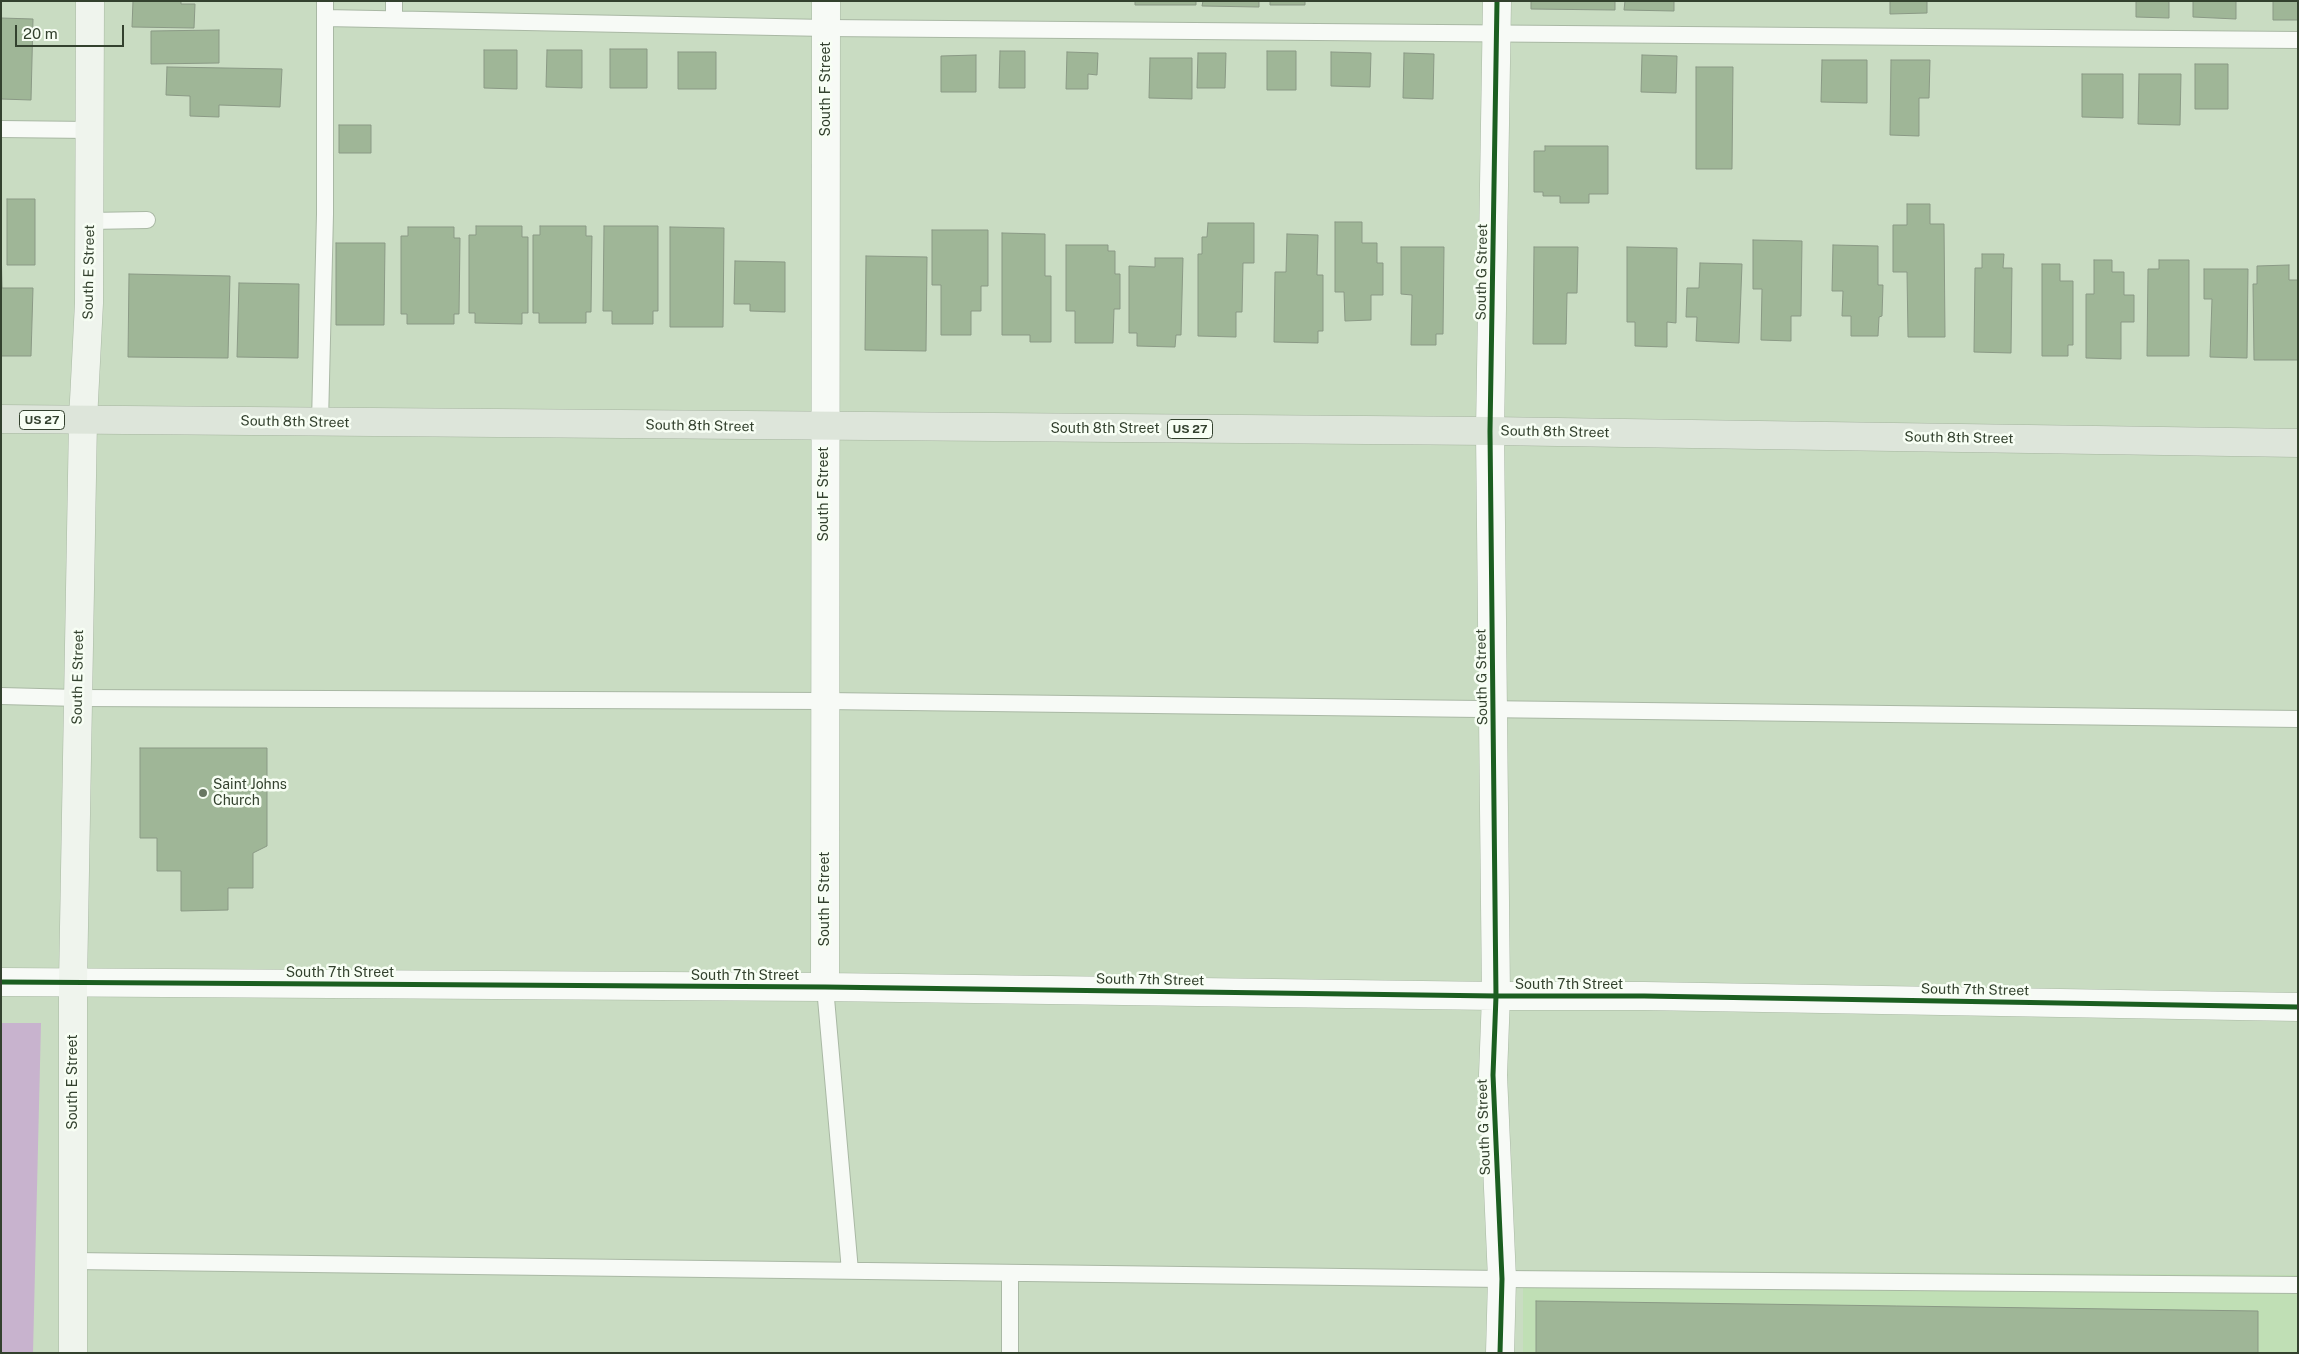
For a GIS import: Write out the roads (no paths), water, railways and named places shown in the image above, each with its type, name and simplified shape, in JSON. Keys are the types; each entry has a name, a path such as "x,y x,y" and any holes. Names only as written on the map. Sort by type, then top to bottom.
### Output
{"highway":[{"name":"South 8th Street","path":"1,419 1490,431 2298,443"}],"street":[{"name":"South E Street","path":"73,1353 73,983 83,420 90,303 90,1"},
{"name":"South F Street","path":"825,987 824,427 826,1"},
{"name":"South G Street","path":"1497,1 1490,431 1496,996 1493,1075 1502,1279 1500,1353"},
{"name":"South 7th Street","path":"1,982 825,987 1496,996 1644,996 2298,1007"}],"lane":[{"path":"394,1 394,20"},
{"path":"320,422 325,9 394,20 826,28 2298,40"},
{"path":"1,130 90,130"},
{"path":"90,221 148,220"},
{"path":"1,696 78,698 825,701 2298,719"},
{"path":"825,987 850,1271"},
{"path":"73,1261 1502,1279 2298,1285"},
{"path":"1010,1273 1010,1353"}],"place":[{"name":"Saint Johns Church","path":"203,793"}]}
